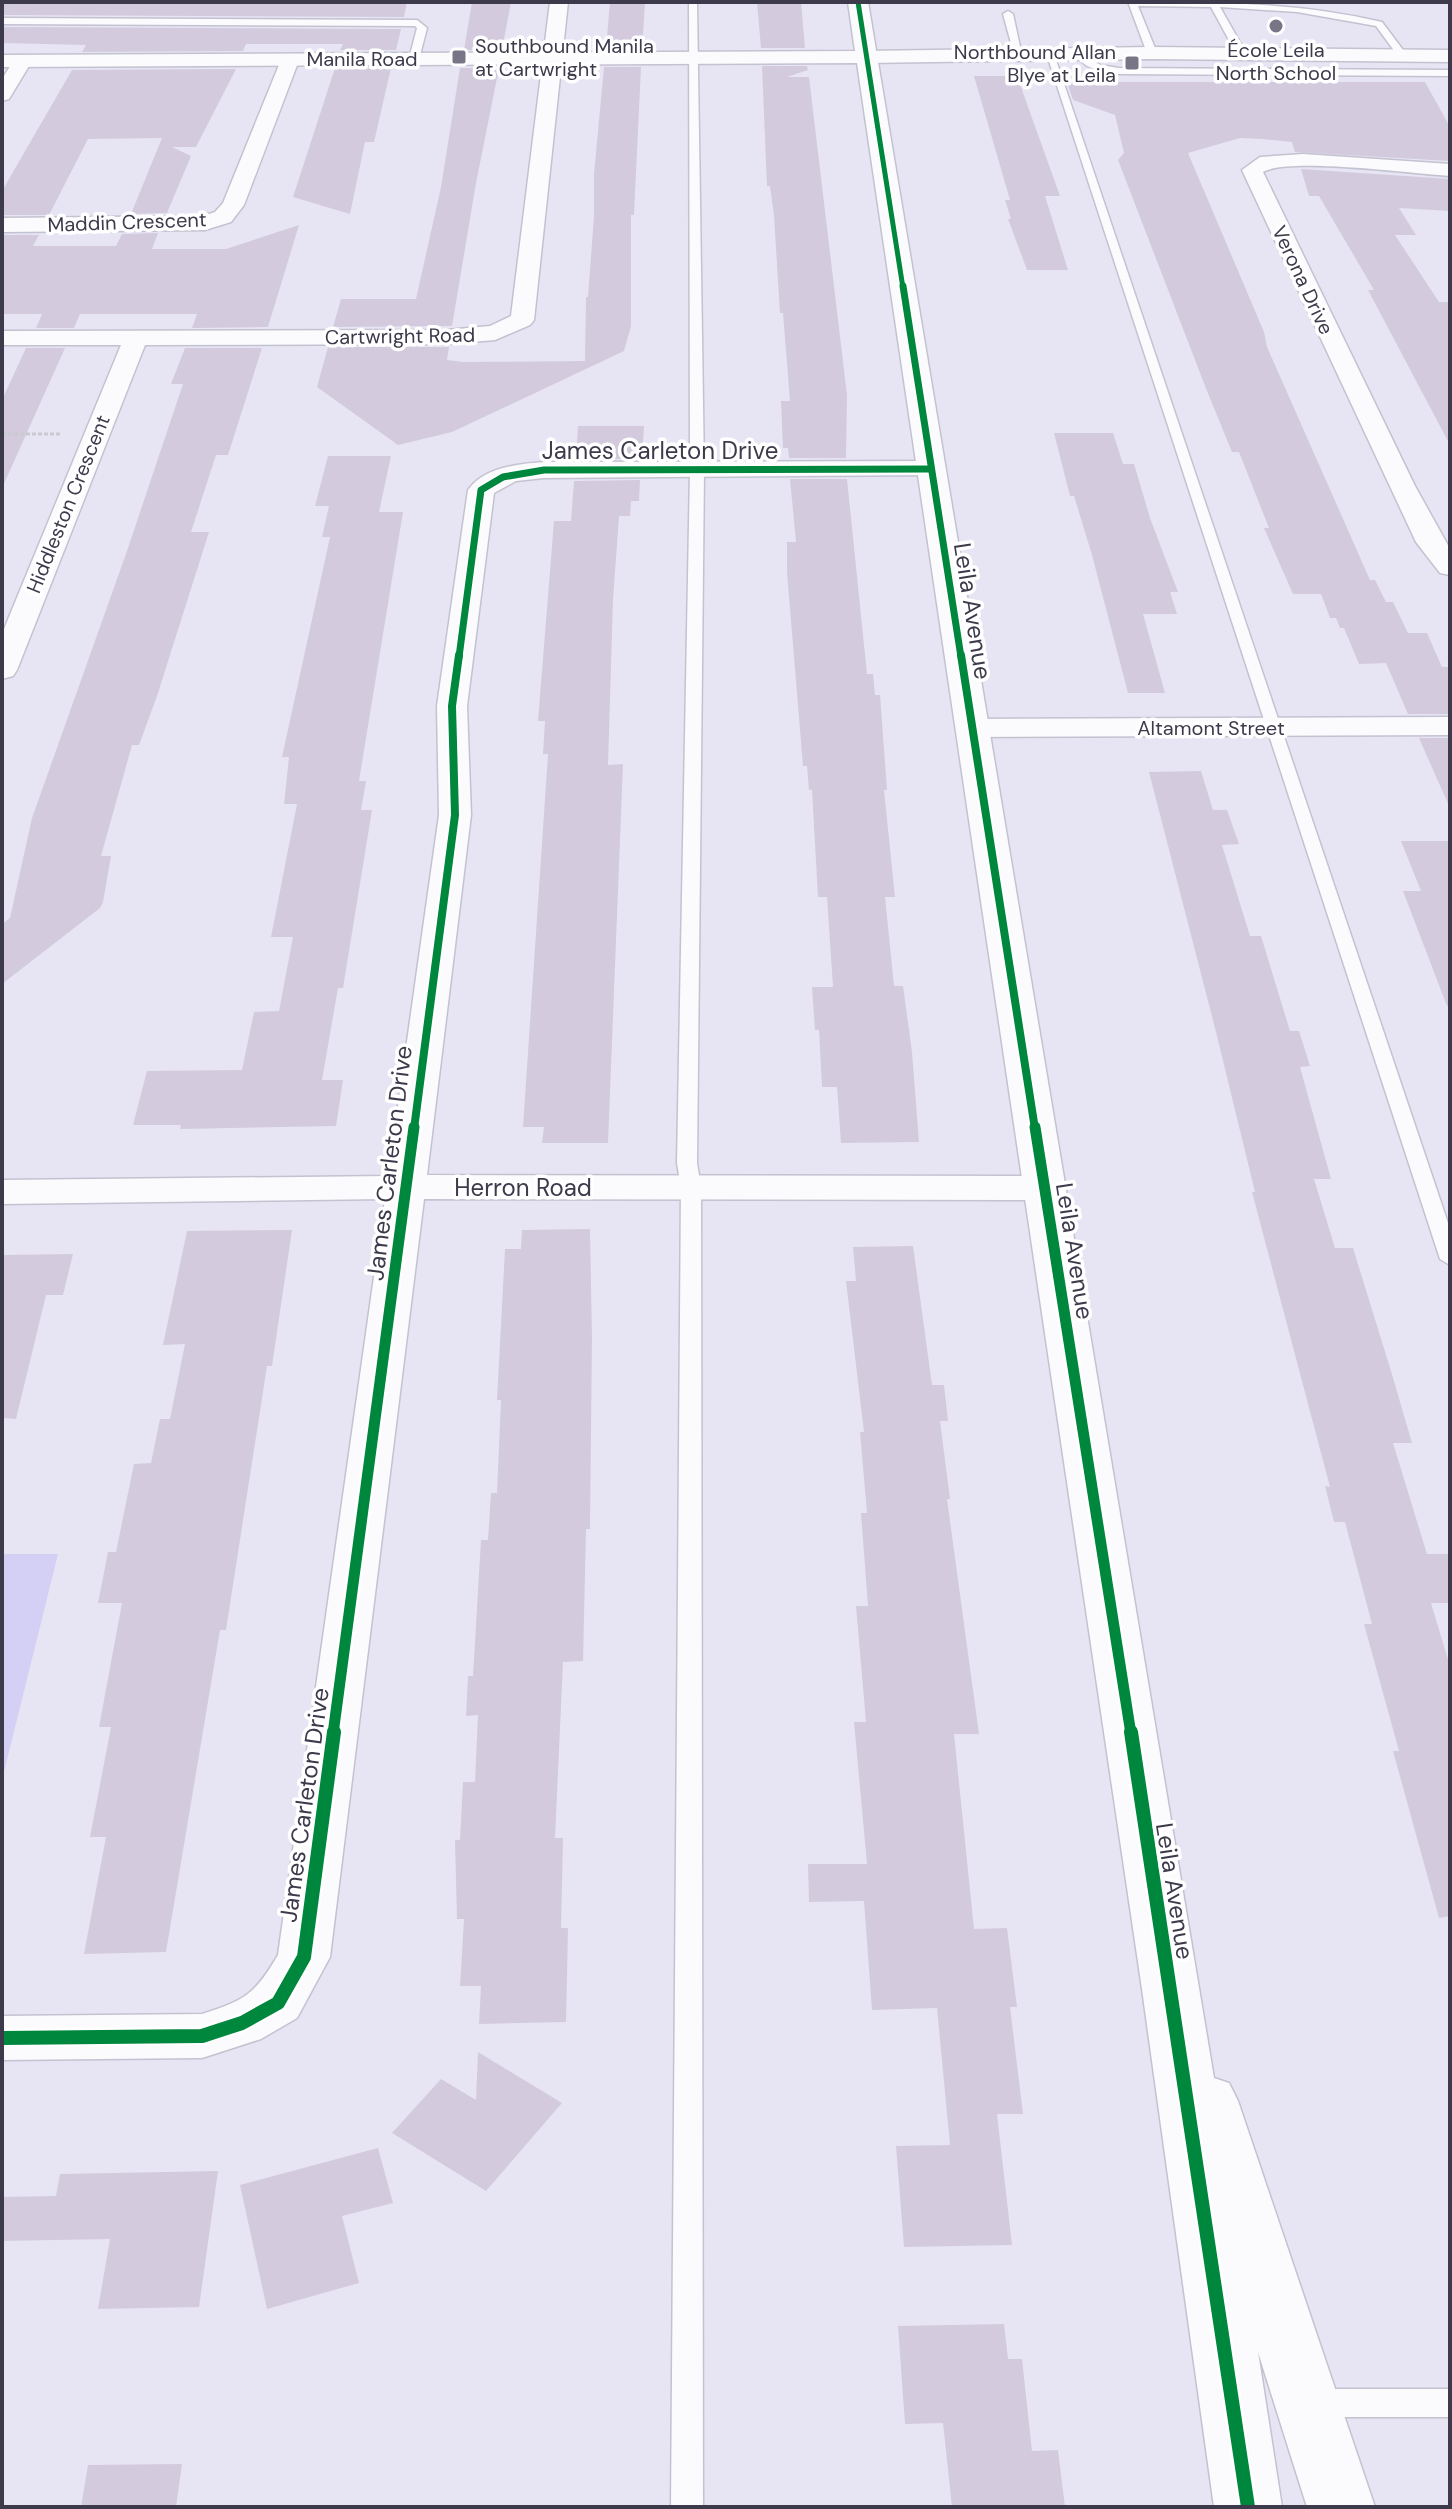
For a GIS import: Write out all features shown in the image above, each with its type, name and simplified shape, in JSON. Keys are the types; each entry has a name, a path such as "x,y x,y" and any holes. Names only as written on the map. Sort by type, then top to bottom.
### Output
{"street":[{"name":"Cartwright Road","path":"2,338 474,336 495,333 522,320 559,2"},
{"name":"Leila Avenue","path":"858,2 1171,1989 1248,2507"},
{"path":"866,57 1152,53 1450,56"},
{"name":"Manila Road","path":"13,61 866,57"},
{"name":"Maddin Crescent","path":"2,225 205,223 223,217 233,205 290,60"},
{"path":"2,95 13,61"},
{"name":"Verona Drive","path":"1450,170 1303,160 1267,161 1252,170 1402,486 1430,542 1450,567"},
{"name":"Hiddleston Crescent","path":"2,670 135,339"},
{"name":"James Carleton Drive","path":"2,2038 202,2036 242,2023 278,2003 304,1957 455,815 452,706 481,490 492,480 529,471 930,469"},
{"name":"Altamont Street","path":"972,728 1450,726"},
{"name":"Herron Road","path":"2,1192 407,1187 1045,1188"},
{"name":"Leila Avenue","path":"1171,1989 1341,2507"}],"lane":[{"path":"687,2507 691,1187 687,1163 697,470 693,2"},
{"path":"1152,53 1132,2 1289,7 1335,13 1379,24 1401,54"},
{"path":"1214,4 1241,53"},
{"path":"1008,14 1019,54"},
{"path":"2,21 417,23 422,28 414,59"},
{"path":"1049,54 1450,1259"},
{"path":"1079,54 1095,67 1119,71 1450,73"},
{"path":"1309,2403 1450,2403"}],"path":[{"path":"2,434 95,434"}],"shaded area":[{"path":"2,1554 58,1554 2,1780"}],"building":[{"path":"2,2 407,2 404,17 2,15"},
{"path":"472,2 511,2 502,50 464,50"},
{"path":"610,2 645,2 642,49 606,49"},
{"path":"757,2 801,2 805,48 761,48"},
{"path":"2,27 401,29 396,50 340,50 343,44 246,44 243,51 82,52 86,45 2,43"},
{"path":"762,66 807,66 808,70 787,77 809,77 847,395 846,458 789,458 788,448 783,448 781,401 790,401 774,216 770,186 767,186"},
{"path":"604,67 641,67 634,215 631,215 631,326 624,351 452,432 398,445 317,387 328,347 449,347 447,360 464,362 585,361 586,297"},
{"path":"335,68 391,68 374,142 365,142 350,214 293,197"},
{"path":"460,68 499,68 452,326 333,327 341,299 416,299 441,187"},
{"path":"236,69 196,147 172,147 191,156 167,213 131,214 162,138 88,139 49,215 2,215 2,191 72,70"},
{"path":"974,76 1017,76 1060,196 1045,196 1068,270 1027,270 1008,219 1011,219 1005,200 1010,200"},
{"path":"1067,82 1425,82 1450,127 1450,161 1295,152 1292,142 1240,138 1188,153 1264,332 1267,347 1370,580 1375,580 1386,602 1393,602 1408,633 1427,633 1442,667 1450,667 1450,714 1408,714 1386,663 1359,664 1344,628 1340,628 1336,618 1330,618 1321,594 1293,594 1264,528 1269,528 1239,452 1232,452 1207,391 1118,160 1124,153 1115,115 1073,100"},
{"path":"1301,169 1450,179 1450,211 1399,208 1416,235 1395,235 1439,302 1450,302 1450,445 1368,290 1374,290 1319,196 1309,196"},
{"path":"299,225 268,327 192,328 197,314 80,314 74,328 36,328 42,314 2,314 2,235 39,235 33,246 116,246 122,234 158,233 152,249 226,249"},
{"path":"26,348 65,348 2,488 2,400"},
{"path":"185,348 262,348 228,455 216,455 191,532 209,532 157,696 139,745 132,745 101,856 111,856 103,902 100,908 2,984 2,924 10,918 32,818 183,384 171,384"},
{"path":"578,426 644,426 642,459 576,459"},
{"path":"1054,433 1113,433 1123,464 1134,464 1150,518 1178,592 1170,592 1177,614 1143,614 1165,693 1128,693 1092,555 1074,496 1070,496"},
{"path":"328,456 391,456 379,512 403,512 359,781 366,781 361,810 372,810 343,988 338,988 322,1080 343,1080 336,1126 180,1129 181,1125 133,1125 147,1071 242,1070 254,1012 279,1011 293,937 271,937 297,804 284,804 289,757 282,757 330,537 322,537 329,506 315,506"},
{"path":"790,479 847,479 867,674 873,674 875,695 880,695 887,790 884,790 895,897 885,897 894,986 903,986 919,1142 841,1143 837,1087 822,1087 819,1030 815,1030 812,987 833,987 827,897 818,897 812,790 809,790 807,766 803,766 787,572 787,542 796,542"},
{"path":"640,480 639,501 631,501 630,516 619,516 613,600 608,765 623,764 608,1143 542,1143 544,1127 523,1127 548,754 543,754 545,721 538,721 554,521 571,521 574,481"},
{"path":"1419,738 1450,738 1450,808"},
{"path":"1201,771 1213,810 1227,810 1239,844 1222,845 1250,936 1261,936 1290,1031 1299,1031 1310,1066 1300,1067 1331,1179 1314,1179 1335,1248 1353,1248 1391,1371 1412,1443 1393,1443 1427,1554 1450,1554 1450,1603 1431,1603 1450,1666 1450,1916 1439,1918 1393,1751 1399,1751 1364,1624 1372,1624 1345,1522 1334,1522 1325,1486 1330,1487 1252,1192 1255,1192 1216,1032 1149,772"},
{"path":"1401,841 1450,841 1450,1005 1447,1006 1403,891 1421,891"},
{"path":"590,1229 590,1529 586,1529 583,1661 563,1662 555,1838 563,1838 561,1928 568,1928 566,2022 479,2024 481,1986 460,1986 464,1919 457,1919 455,1840 460,1840 463,1782 475,1782 478,1715 466,1716 468,1676 473,1676 481,1540 488,1540 491,1493 497,1493 501,1400 497,1400 505,1249 521,1249 522,1230"},
{"path":"292,1230 272,1366 267,1366 226,1630 220,1630 166,1952 84,1954 106,1837 90,1837 111,1727 99,1727 122,1603 98,1603 108,1552 116,1552 134,1464 151,1463 160,1419 170,1419 185,1344 163,1345 187,1231"},
{"path":"913,1246 932,1385 944,1385 948,1421 940,1421 950,1499 947,1499 979,1734 954,1734 974,1929 1007,1928 1017,2007 1010,2007 1023,2114 997,2114 1012,2245 904,2247 896,2146 950,2145 937,2008 872,2010 864,1901 809,1902 808,1864 867,1864 854,1722 866,1722 856,1606 868,1606 861,1513 867,1513 860,1432 864,1432 846,1281 856,1281 853,1247"},
{"path":"73,1254 63,1295 46,1295 16,1419 2,1418 2,1255"},
{"path":"478,2052 562,2103 486,2191 392,2133 441,2079 476,2100"},
{"path":"378,2148 393,2203 342,2216 359,2283 267,2309 240,2185"},
{"path":"218,2171 199,2307 98,2309 110,2239 2,2241 2,2197 56,2196 60,2174"},
{"path":"1004,2324 1008,2359 1022,2359 1032,2451 1058,2450 1065,2507 952,2507 943,2423 905,2424 898,2326"},
{"path":"182,2464 176,2507 81,2507 88,2465"}],"cycle path":[{"path":"858,2 1171,1989 1248,2507"},
{"path":"2,2038 202,2036 242,2023 278,2003 304,1957 455,815 452,706 481,490 503,477 544,470 930,469"}],"place":[{"name":"École Leila North School","path":"1276,26"},
{"name":"Southbound Manila at Cartwright","path":"459,57"},
{"name":"Northbound Allan Blye at Leila","path":"1132,63"}]}
